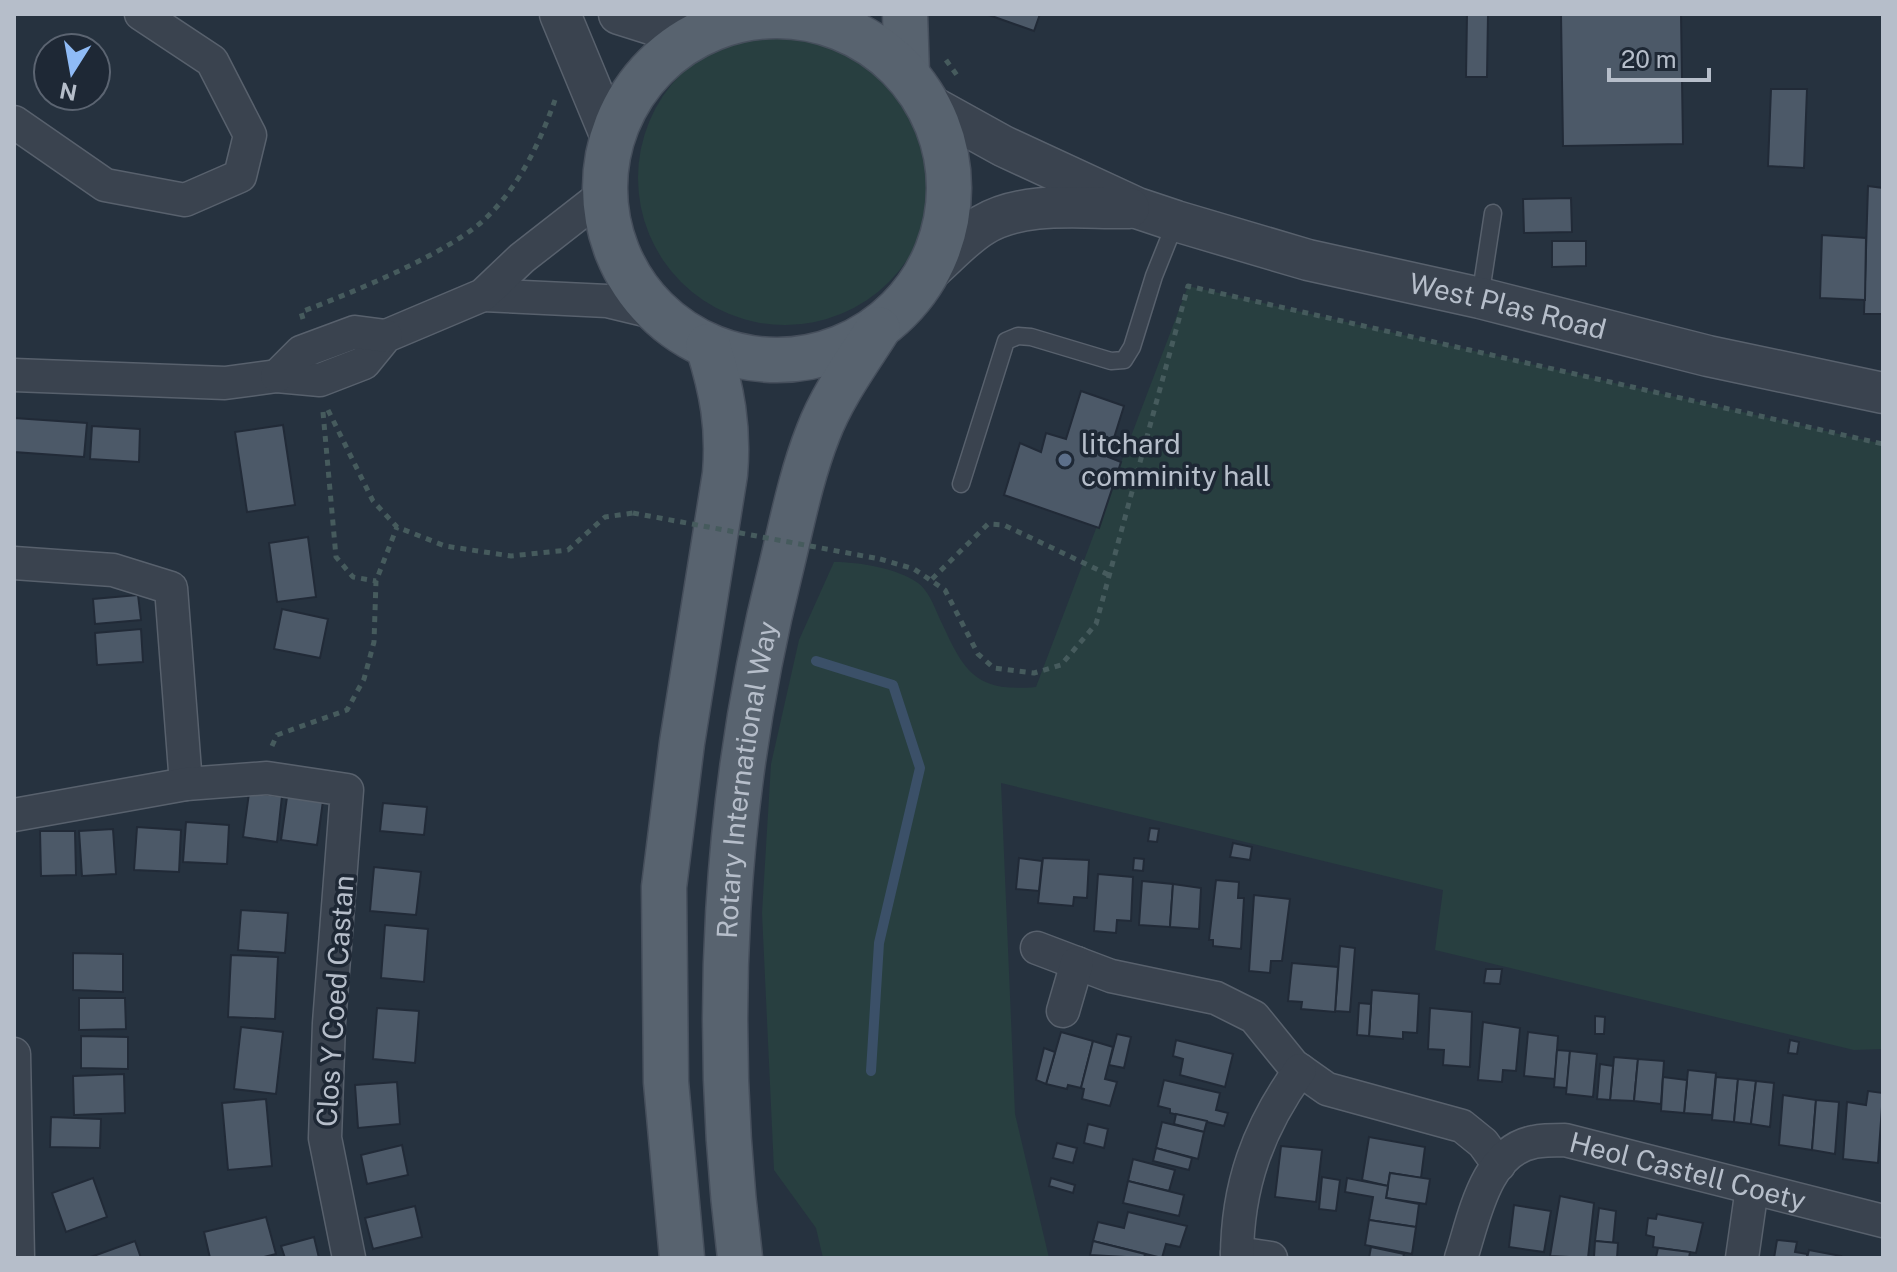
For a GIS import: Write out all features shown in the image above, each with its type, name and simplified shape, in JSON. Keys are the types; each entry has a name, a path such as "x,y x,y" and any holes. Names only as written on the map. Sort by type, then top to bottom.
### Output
{"main road":[{"path":"905,14 918,90 948,161 947,219 927,273 906,302 880,327 849,345 814,356 778,360 742,357 708,346 657,313 635,287 619,259 608,227 604,194 611,137 629,97 648,74 692,37 721,24 754,15 795,15 836,25 875,45 918,90"},
{"name":"Rotary International Way","path":"740,1258 731,1188 724,1042 727,910 740,768 762,641 817,434 842,385 880,327"},
{"path":"682,1258 666,1082 664,887 682,743 725,474 728,432 722,390 708,346"}],"street":[{"path":"14,122 105,185 185,200 240,176 250,135 212,61 141,14"},
{"path":"560,14 611,137"},
{"path":"619,14 692,37"},
{"name":"West Plas Road","path":"918,90 993,141 1137,208 1176,221 1308,260 1480,298 1708,356 1883,393"},
{"path":"14,375 225,383 277,376 320,380 364,363 386,336 483,295 522,258 604,194"},
{"name":"West Plas Road","path":"927,273 983,225 1004,217 1035,210 1137,208"},
{"path":"483,295 607,301 657,313"},
{"path":"277,376 301,352 314,347 355,332 386,336"},
{"path":"14,563 113,570 171,588 186,784"},
{"path":"14,815 186,784 267,778"},
{"name":"Clos Y Coed Castan","path":"267,778 347,790 329,1023 325,1138 349,1258"},
{"path":"1037,948 1111,976 1216,998 1254,1017 1300,1070 1327,1089 1462,1126 1483,1143 1499,1165"},
{"path":"1063,1011 1077,963"},
{"path":"14,1054 18,1258"},
{"path":"1271,1258 1237,1256 1237,1216 1247,1168 1276,1104 1300,1070"},
{"name":"Heol Castell Coety","path":"1461,1258 1486,1184 1504,1158 1531,1142 1565,1140 1883,1221"},
{"path":"1742,1258 1752,1188"}],"lane":[{"path":"1480,298 1493,213"},
{"path":"961,484 1006,341 1018,336 1031,337 1111,361 1124,360 1132,347 1154,276 1176,221"}],"path":[{"path":"314,347 301,312 354,292 462,236 487,217 518,178 541,138 556,97 559,72 579,63"},
{"path":"376,581 353,577 336,557 322,399 373,501 397,527 445,546 511,556 568,550 605,517 633,513 880,559 914,569 945,590 978,654 994,668 1034,673 1061,665 1096,624 1188,286 1883,444"},
{"path":"932,579 988,524 1004,525 1109,575"},
{"path":"267,778 277,735 347,710 364,679 374,642 376,581 397,527"}],"green space":[{"path":"785,31 814,34 841,42 867,56 889,74 907,96 921,122 929,149 932,178 929,207 921,234 907,260 889,282 867,300 841,314 814,322 785,325 756,322 729,314 703,300 681,282 663,260 649,234 641,207 638,178 641,149 649,122 663,96 681,74 703,56 729,42 756,34"},
{"path":"1188,286 1883,444 1883,1049 1854,1050 1435,950 1443,890 1001,783 1015,1114 1049,1258 823,1258 816,1228 774,1170 762,913 771,764 799,640 834,562 878,567 900,573 924,589 963,663 972,673 997,686 1036,687"}],"building":[{"path":"986,14 1040,14 1034,31"},
{"path":"1467,14 1488,14 1487,77 1466,77"},
{"path":"1561,14 1681,14 1683,144 1563,146"},
{"path":"1771,89 1807,89 1804,168 1768,166"},
{"path":"1868,186 1883,188 1883,314 1864,314"},
{"path":"1571,198 1572,232 1524,233 1523,199"},
{"path":"1822,235 1866,238 1865,300 1820,298"},
{"path":"1552,241 1586,241 1586,266 1552,267"},
{"name":"litchard comminity hall","path":"1081,391 1124,406 1108,457 1121,462 1099,528 1004,495 1020,443 1041,452 1046,433 1066,439"},
{"path":"14,418 87,423 84,457 14,452"},
{"path":"283,425 295,505 247,512 235,432"},
{"path":"92,426 140,429 139,462 90,459"},
{"path":"308,537 316,597 277,602 269,543"},
{"path":"138,595 141,620 95,624 93,599"},
{"path":"282,609 328,619 320,658 274,649"},
{"path":"141,629 143,662 97,665 95,633"},
{"path":"249,793 282,796 277,842 243,837"},
{"path":"287,797 323,801 317,845 281,840"},
{"path":"383,803 427,807 424,835 380,831"},
{"path":"186,822 229,825 227,864 183,862"},
{"path":"137,827 181,830 179,872 134,870"},
{"path":"1150,828 1159,829 1157,842 1148,841"},
{"path":"113,829 116,874 82,876 79,831"},
{"path":"40,831 75,831 76,875 41,876"},
{"path":"1233,843 1252,847 1250,860 1230,857"},
{"path":"1019,858 1042,861 1039,891 1016,889"},
{"path":"1043,858 1089,860 1087,898 1074,897 1073,906 1038,903"},
{"path":"1134,858 1144,859 1143,871 1133,870"},
{"path":"374,867 421,872 416,915 370,911"},
{"path":"1098,874 1133,877 1131,921 1117,920 1116,933 1094,931"},
{"path":"1216,880 1239,882 1238,898 1244,898 1241,949 1213,946 1213,940 1209,940"},
{"path":"1142,881 1173,884 1170,927 1139,925"},
{"path":"1173,884 1201,888 1199,929 1170,927"},
{"path":"1254,895 1290,899 1282,961 1271,961 1270,973 1249,971"},
{"path":"241,910 288,913 285,953 238,950"},
{"path":"385,925 428,929 424,982 381,978"},
{"path":"1340,946 1355,948 1350,1012 1335,1011"},
{"path":"73,953 123,954 123,992 73,990"},
{"path":"231,955 278,957 275,1019 228,1017"},
{"path":"1292,963 1338,967 1335,1012 1301,1009 1302,1002 1288,1001"},
{"path":"1486,969 1502,969 1500,984 1484,983"},
{"path":"1372,990 1419,994 1417,1033 1403,1032 1403,1039 1369,1036"},
{"path":"79,998 125,998 126,1029 79,1030"},
{"path":"1359,1003 1371,1004 1369,1036 1357,1035"},
{"path":"377,1008 419,1011 415,1063 373,1059"},
{"path":"1430,1008 1472,1012 1470,1067 1443,1065 1444,1050 1428,1049"},
{"path":"1595,1016 1605,1017 1604,1034 1595,1034"},
{"path":"1483,1022 1520,1028 1516,1071 1503,1070 1502,1082 1478,1080"},
{"path":"241,1027 283,1032 276,1094 234,1089"},
{"path":"1061,1032 1093,1041 1081,1088 1068,1085 1067,1089 1046,1084"},
{"path":"1528,1032 1558,1036 1555,1079 1524,1076"},
{"path":"1117,1034 1131,1037 1124,1068 1109,1065"},
{"path":"81,1036 128,1037 128,1069 81,1068"},
{"path":"1176,1040 1233,1054 1225,1087 1180,1075 1183,1059 1173,1056"},
{"path":"1790,1040 1799,1042 1797,1054 1788,1053"},
{"path":"1093,1041 1113,1047 1105,1079 1117,1082 1110,1106 1082,1099 1084,1089 1081,1088"},
{"path":"1044,1048 1055,1052 1046,1084 1036,1080"},
{"path":"1557,1050 1570,1051 1567,1088 1554,1087"},
{"path":"1570,1051 1597,1054 1593,1097 1566,1094"},
{"path":"1614,1057 1638,1059 1634,1101 1610,1100"},
{"path":"1638,1059 1664,1061 1661,1104 1634,1101"},
{"path":"1600,1064 1613,1066 1610,1100 1597,1099"},
{"path":"1688,1070 1716,1073 1712,1115 1684,1113"},
{"path":"124,1074 125,1113 74,1115 73,1076"},
{"path":"1663,1077 1687,1080 1684,1113 1661,1111"},
{"path":"1716,1077 1738,1079 1734,1122 1712,1120"},
{"path":"1738,1079 1756,1081 1751,1124 1734,1122"},
{"path":"1164,1080 1220,1093 1216,1110 1228,1113 1224,1126 1170,1113 1170,1109 1158,1106"},
{"path":"1756,1081 1774,1083 1770,1127 1751,1124"},
{"path":"397,1082 400,1124 358,1128 355,1085"},
{"path":"1868,1091 1883,1093 1878,1163 1843,1159 1847,1102 1866,1105"},
{"path":"1783,1095 1816,1100 1812,1150 1779,1145"},
{"path":"266,1099 272,1166 228,1170 222,1103"},
{"path":"1816,1100 1839,1102 1835,1154 1812,1150"},
{"path":"1176,1114 1207,1121 1204,1132 1174,1124"},
{"path":"51,1117 101,1119 100,1148 50,1147"},
{"path":"1162,1122 1204,1132 1198,1159 1156,1148"},
{"path":"1088,1124 1108,1129 1104,1148 1084,1143"},
{"path":"1369,1137 1425,1147 1421,1178 1390,1173 1388,1186 1362,1180"},
{"path":"1057,1143 1077,1148 1073,1163 1053,1158"},
{"path":"402,1145 408,1175 367,1184 361,1155"},
{"path":"1281,1146 1322,1150 1316,1202 1275,1197"},
{"path":"1156,1148 1192,1158 1189,1170 1153,1161"},
{"path":"1133,1159 1175,1170 1169,1191 1128,1181"},
{"path":"1390,1173 1430,1179 1426,1204 1386,1198"},
{"path":"1322,1177 1340,1180 1336,1211 1319,1209"},
{"path":"93,1178 107,1217 66,1232 52,1193"},
{"path":"1051,1178 1075,1185 1073,1193 1049,1186"},
{"path":"1347,1178 1388,1186 1386,1198 1419,1204 1416,1227 1369,1220 1373,1197 1345,1192"},
{"path":"1128,1181 1184,1195 1179,1216 1123,1203"},
{"path":"1560,1196 1594,1203 1588,1258 1550,1256"},
{"path":"1514,1205 1551,1211 1544,1252 1509,1247"},
{"path":"415,1206 422,1237 373,1249 365,1218"},
{"path":"1599,1208 1616,1211 1613,1243 1595,1241"},
{"path":"1128,1212 1187,1226 1180,1247 1166,1244 1162,1258 1093,1241 1098,1222 1124,1228"},
{"path":"1657,1214 1703,1223 1696,1253 1653,1247 1654,1237 1646,1235 1648,1218 1656,1219"},
{"path":"266,1217 276,1254 260,1258 210,1258 204,1232"},
{"path":"1369,1220 1416,1227 1412,1254 1365,1245"},
{"path":"314,1237 319,1258 285,1258 281,1246"},
{"path":"1777,1240 1797,1242 1795,1252 1807,1254 1807,1258 1774,1258"},
{"path":"135,1241 141,1258 88,1258"},
{"path":"1093,1241 1145,1254 1144,1258 1090,1255"},
{"path":"1595,1241 1618,1243 1617,1258 1594,1257"},
{"path":"1371,1247 1404,1254 1403,1258 1369,1258"},
{"path":"1658,1248 1690,1252 1689,1258 1656,1257"},
{"path":"1809,1250 1841,1256 1807,1258"}],"waterway":[{"path":"816,661 893,685 920,768 879,943 871,1071"}],"place":[{"name":"litchard comminity hall","path":"1065,460"}]}
